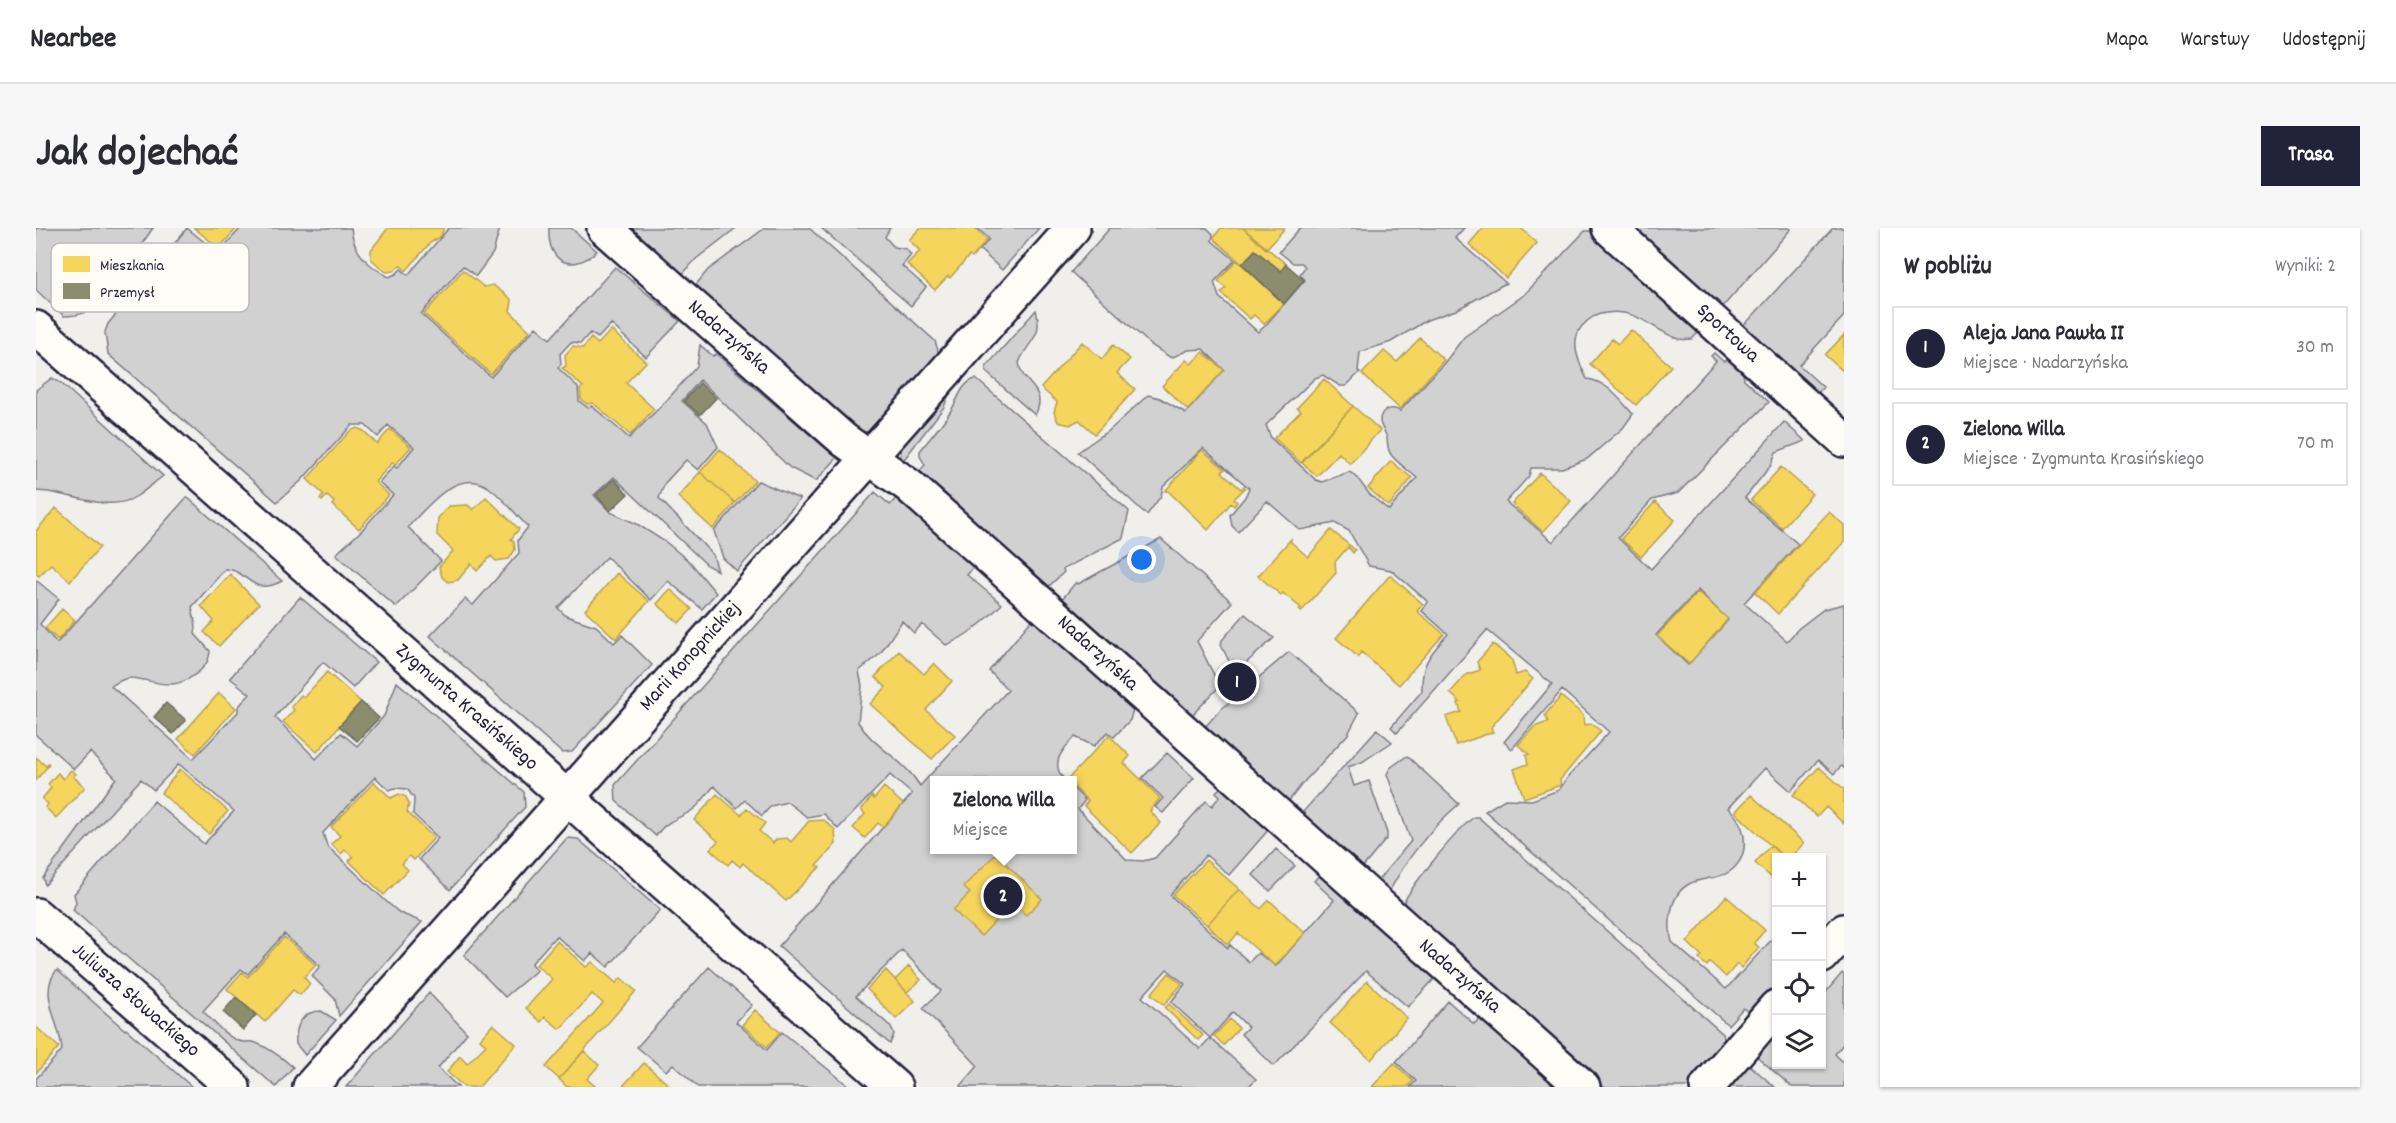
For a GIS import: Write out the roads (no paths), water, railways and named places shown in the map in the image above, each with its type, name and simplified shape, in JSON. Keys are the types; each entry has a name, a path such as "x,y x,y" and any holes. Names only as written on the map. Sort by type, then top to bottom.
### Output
{"street":[{"name":"Nadarzyńska","path":"604,228 844,440 908,485 1583,1087"},
{"name":"Marii Konopnickiej","path":"310,1087 1073,228"},
{"name":"Sportowa","path":"1610,228 1844,440"},
{"name":"Zygmunta Krasińskiego","path":"36,328 895,1087"},
{"name":"Juliusza Słowackiego","path":"36,915 233,1087"},
{"path":"1826,951 1844,931"},
{"path":"1707,1087 1772,1012"}],"place":[{"name":"Aleja Jana Pawła II","path":"1237,682"},
{"name":"Zielona Willa","path":"1003,896"}]}
